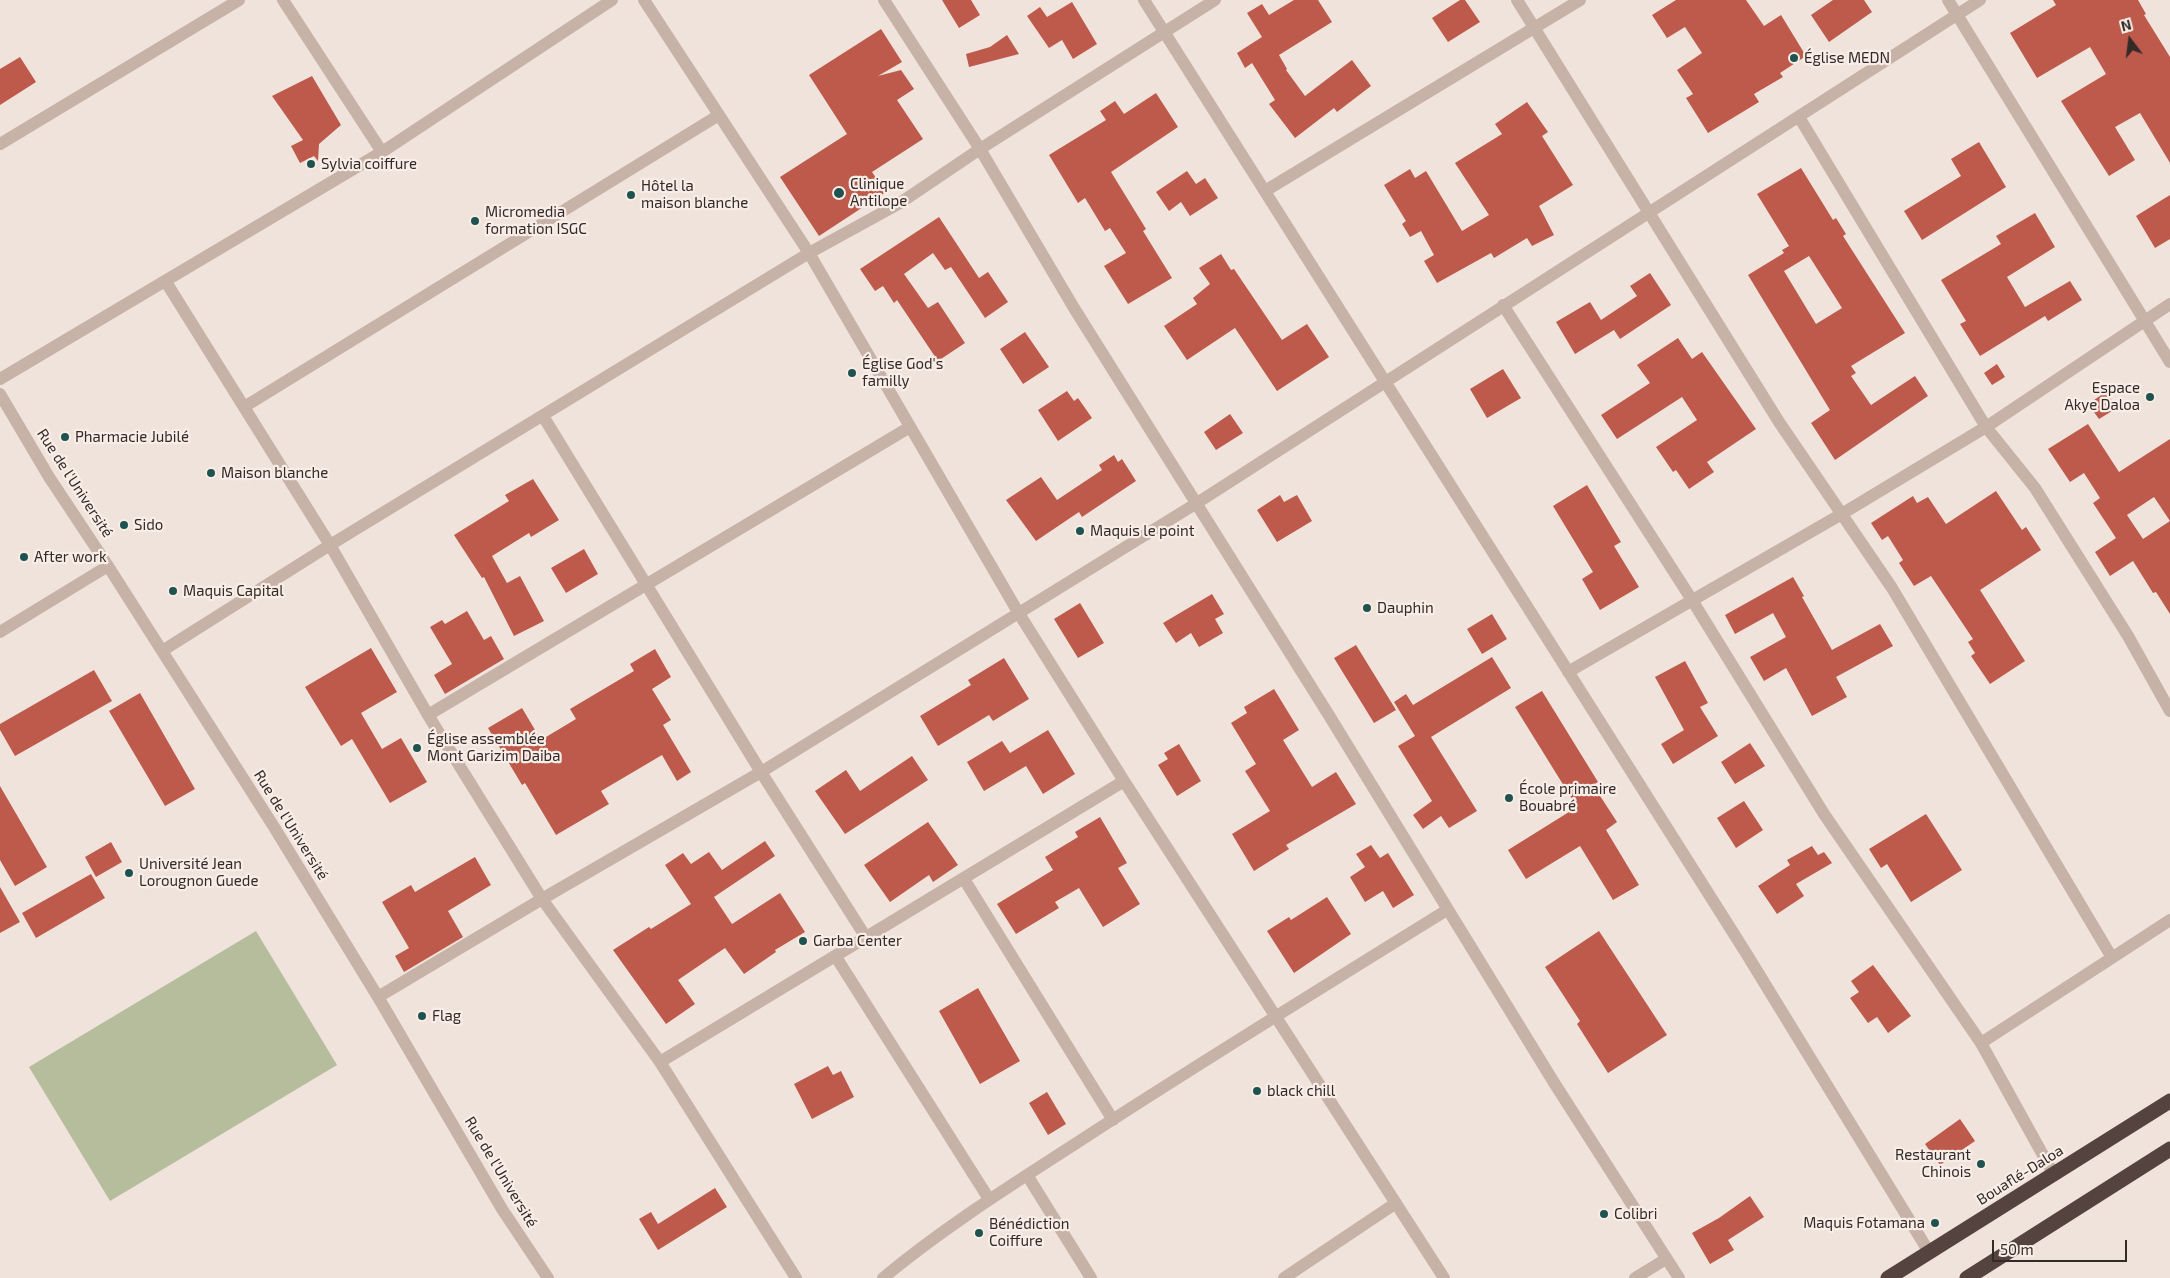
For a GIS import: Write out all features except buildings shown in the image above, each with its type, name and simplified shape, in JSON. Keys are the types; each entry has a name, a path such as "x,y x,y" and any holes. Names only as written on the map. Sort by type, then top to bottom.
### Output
{"highway":[{"name":"Bouaflé-Daloa","path":"1888,1278 2170,1101"},
{"path":"1967,1278 2170,1149"}],"street":[{"path":"0,144 239,0"},
{"path":"283,0 382,152"},
{"path":"0,380 382,152 612,0"},
{"path":"644,0 809,253 1018,612 1274,1016 1444,1278"},
{"path":"884,0 980,149 1074,308 1330,717 1447,910 1679,1278"},
{"path":"1144,0 1746,952 1928,1252"},
{"path":"162,652 330,545 809,253 900,203 980,149 1214,0"},
{"path":"1517,0 1774,414 1906,611 2111,956"},
{"path":"1265,191 1580,0"},
{"path":"1948,0 2170,362"},
{"path":"378,997 761,772 1197,503 1980,0"},
{"path":"244,407 719,115"},
{"path":"1799,117 1986,427 2035,488 2128,636 2170,712"},
{"path":"166,282 330,545 428,715 542,899 660,1062 796,1278"},
{"path":"1568,672 1840,515 1986,427 2170,304"},
{"path":"1503,305 1692,600 1824,814 1981,1043 2054,1175"},
{"name":"Rue de l'Université","path":"0,394 49,477 274,826 378,997 502,1209 548,1278"},
{"path":"543,416 761,772 867,938"},
{"path":"428,715 910,427"},
{"path":"0,632 108,566"},
{"path":"660,1062 1124,781"},
{"path":"964,879 1113,1120"},
{"path":"883,1278 914,1252 989,1199 1274,1016 1447,910"},
{"path":"1981,1043 2111,956 2170,920"},
{"path":"836,957 989,1199"},
{"path":"1028,1175 1091,1278"},
{"path":"1284,1278 1396,1203"},
{"path":"1635,1278 1666,1259"}],"green space":[{"path":"256,931 337,1065 110,1201 29,1067"}],"place":[{"name":"Église MEDN","path":"1794,58"},
{"name":"Sylvia coiffure","path":"311,164"},
{"name":"Clinique Antilope","path":"839,193"},
{"name":"Hôtel la maison blanche","path":"631,195"},
{"name":"Micromedia formation ISGC","path":"475,221"},
{"name":"Église God's familly","path":"852,373"},
{"name":"Espace Akye Daloa","path":"2150,397"},
{"name":"Pharmacie Jubilé","path":"65,437"},
{"name":"Maison blanche","path":"211,473"},
{"name":"Sido","path":"124,525"},
{"name":"Maquis le point","path":"1080,531"},
{"name":"After work","path":"24,557"},
{"name":"Maquis Capital","path":"173,591"},
{"name":"Dauphin","path":"1367,608"},
{"name":"Église assemblée Mont Garizim Daiba","path":"417,748"},
{"name":"École primaire Bouabré","path":"1509,798"},
{"name":"Université Jean Lorougnon Guede","path":"129,873"},
{"name":"Garba Center","path":"803,941"},
{"name":"Flag","path":"422,1016"},
{"name":"black chill","path":"1257,1091"},
{"name":"Restaurant Chinois","path":"1981,1164"},
{"name":"Colibri","path":"1604,1214"},
{"name":"Maquis Fotamana","path":"1935,1223"},
{"name":"Bénédiction Coiffure","path":"979,1233"}]}
